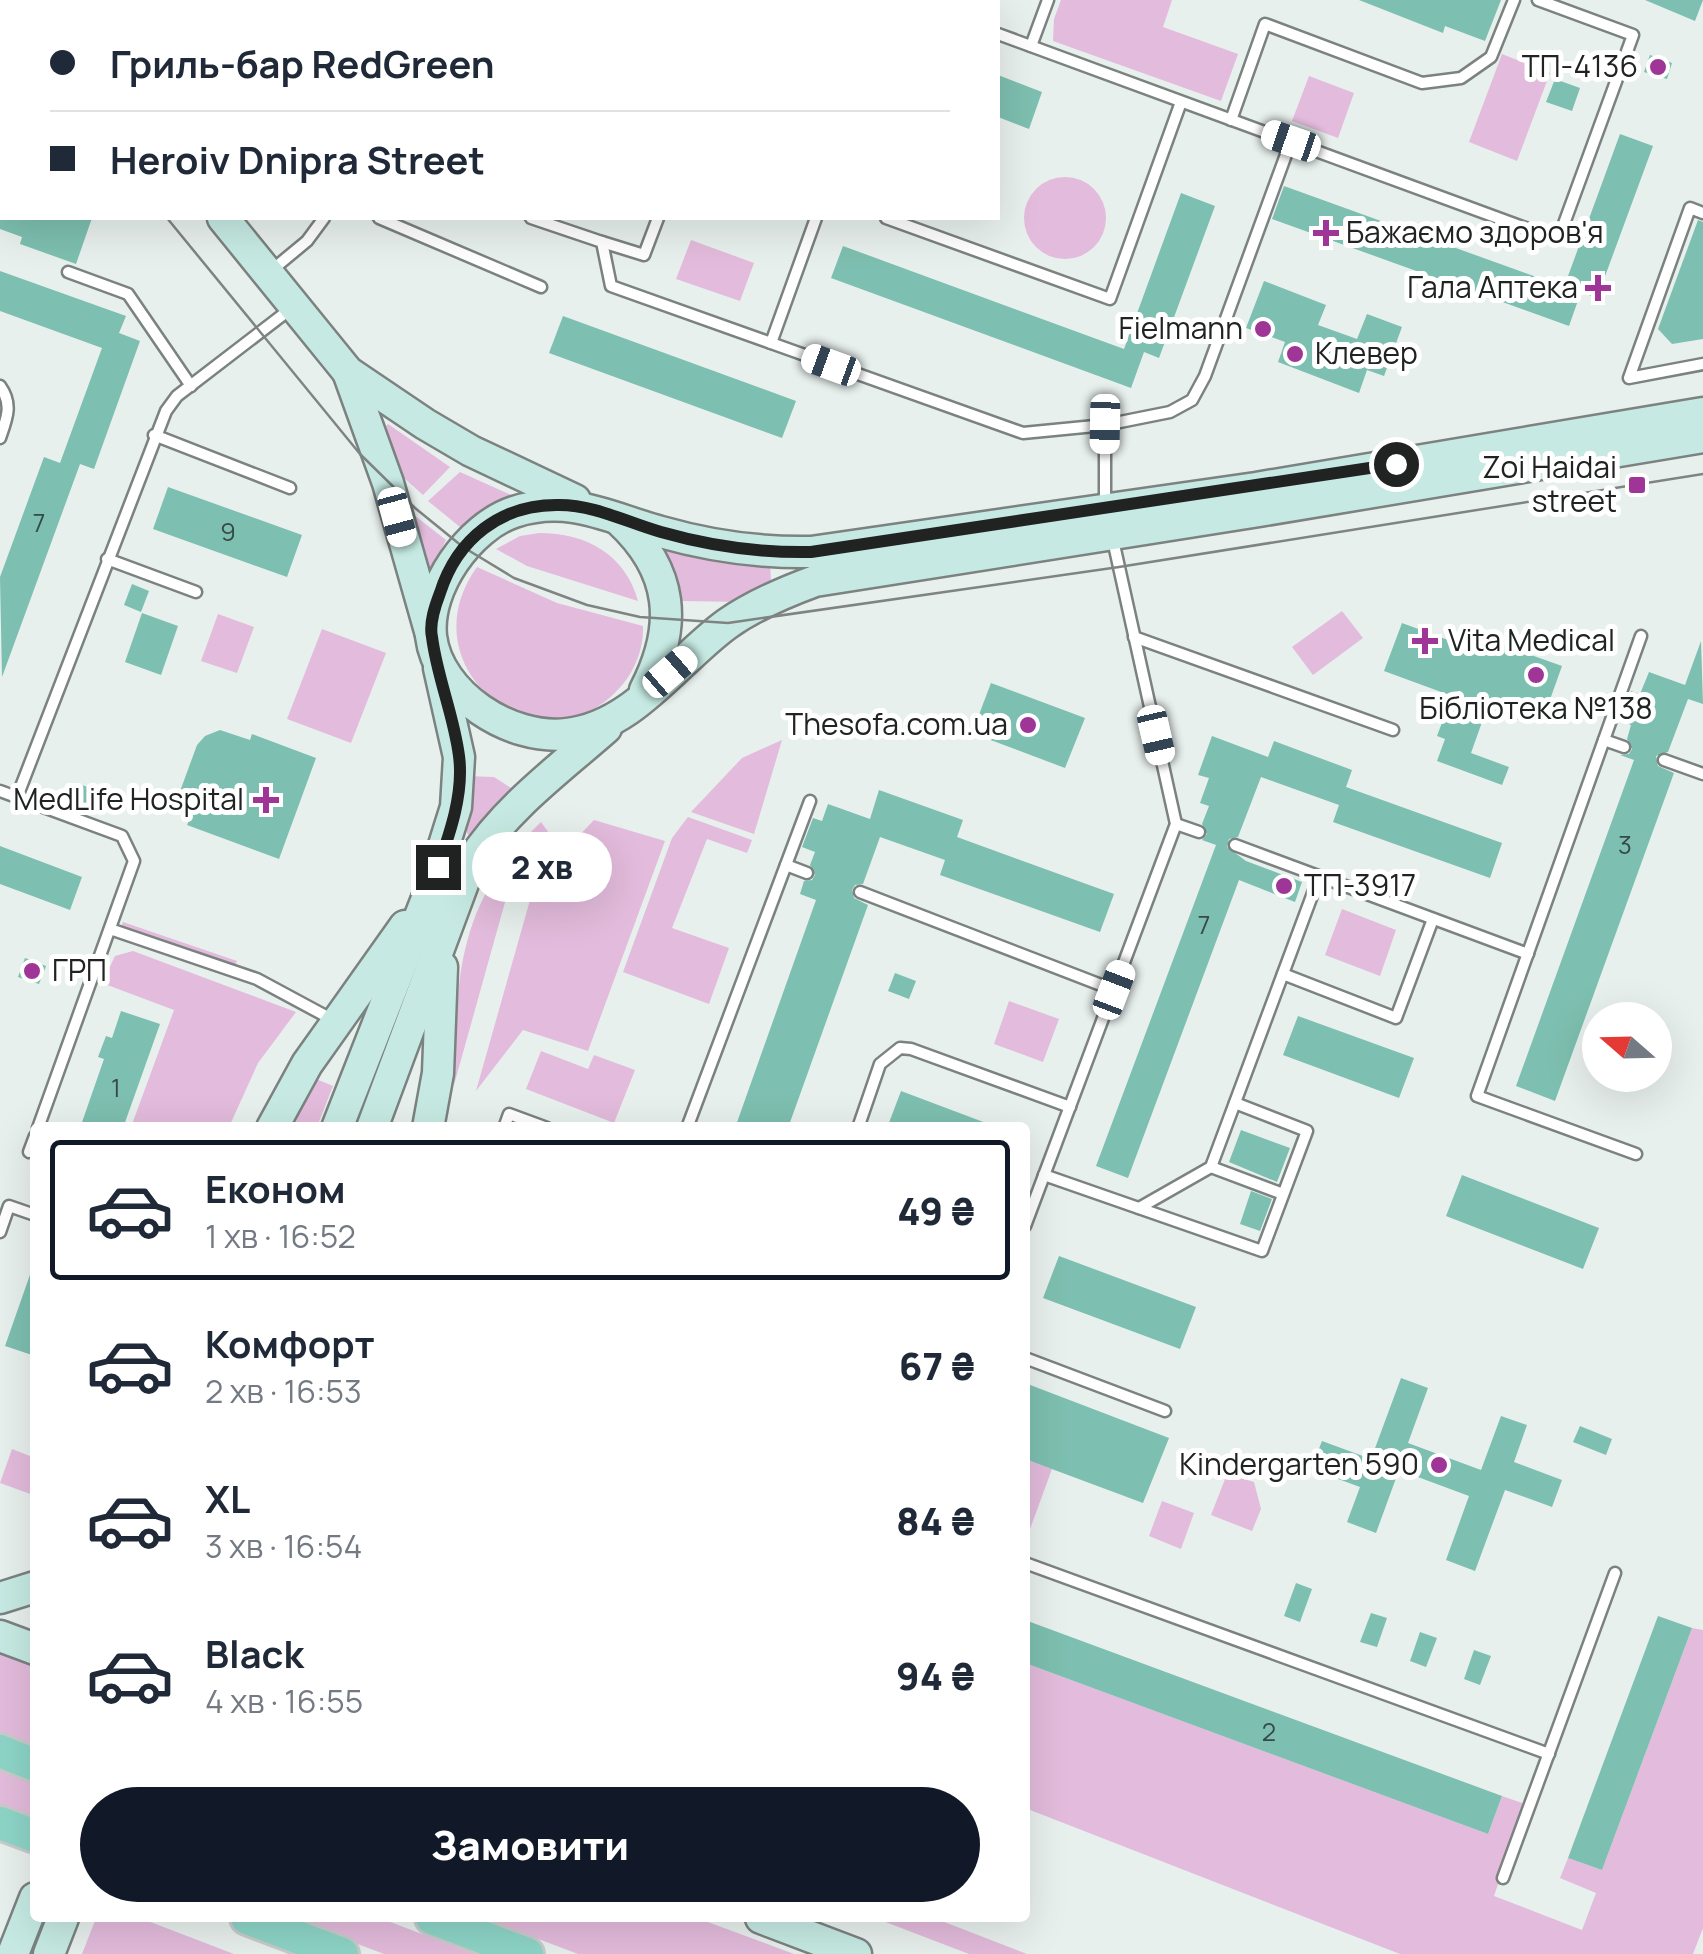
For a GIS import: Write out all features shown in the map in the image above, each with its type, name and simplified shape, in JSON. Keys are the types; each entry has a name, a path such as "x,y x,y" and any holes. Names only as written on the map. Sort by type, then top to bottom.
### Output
{"main road":[{"path":"225,220 348,372 425,424 511,472 605,512 706,543 778,553 811,552 1108,521 1703,437"},
{"path":"339,1122 428,896 448,839 460,781 460,757 433,644 388,482 348,372"},
{"path":"374,1122 471,862 492,830 728,624 776,596 813,582 1256,488 1703,413"},
{"path":"540,506 605,512 647,551 662,582 665,640 658,666 632,705 590,729 567,734 524,730 500,722 472,703 454,684 433,644 444,578 470,539 492,521 540,506"},
{"path":"275,1122 291,1090 336,1022 428,896"},
{"path":"429,1122 438,1073 444,930"},
{"path":"0,1598 30,1589"},
{"path":"0,1636 30,1647"},
{"path":"0,1751 30,1762"},
{"path":"0,1823 30,1834"},
{"path":"13,1954 30,1911"},
{"path":"49,1954 62,1922"},
{"path":"257,1922 337,1953"},
{"path":"443,1922 527,1954"},
{"path":"772,1922 856,1954"}],"lane":[{"path":"1030,46 1048,0"},
{"path":"1231,120 1265,24 1422,82 1462,78 1490,57 1514,0"},
{"path":"1000,35 1558,240 1633,36 1538,0"},
{"path":"892,220 1110,299 1181,102"},
{"path":"602,242 611,286 1023,433 1105,424 1170,412 1192,400 1291,141"},
{"path":"1703,213 1690,208 1629,378 1703,364"},
{"path":"267,274 307,241 323,220"},
{"path":"384,220 542,287"},
{"path":"537,220 644,255 657,220"},
{"path":"771,343 815,220"},
{"path":"68,272 128,294 191,386"},
{"path":"17,797 154,435 177,396 294,306"},
{"path":"0,386 9,412 0,438"},
{"path":"1030,1213 1176,824 1108,521 1105,424"},
{"path":"154,435 290,488"},
{"path":"108,559 196,592"},
{"path":"1636,1154 1477,1096 1640,636"},
{"path":"1134,637 1394,730"},
{"path":"1604,740 1624,747"},
{"path":"1664,760 1703,774"},
{"path":"0,791 122,836 134,861 40,1122"},
{"path":"689,1122 810,801"},
{"path":"1176,824 1199,832"},
{"path":"1235,845 1528,954"},
{"path":"786,866 807,874"},
{"path":"1140,1208 1211,1166 1319,876"},
{"path":"860,892 1114,990"},
{"path":"1283,974 1396,1018 1432,919"},
{"path":"110,929 256,979 336,1022"},
{"path":"860,1122 880,1064 900,1048 1070,1107"},
{"path":"1044,1175 1262,1251 1307,1131 1235,1103"},
{"path":"506,1122 509,1114 531,1122"},
{"path":"1211,1166 1283,1194"},
{"path":"0,1232 10,1206 30,1213"},
{"path":"1030,1360 1165,1411"},
{"path":"1030,1565 1549,1754"},
{"path":"1503,1878 1614,1572"}],"shaded area":[{"path":"1061,0 1172,0 1163,27 1238,54 1221,101 1053,41 1054,19"},
{"path":"1502,54 1550,73 1517,161 1469,142"},
{"path":"1309,76 1354,93 1338,138 1292,121"},
{"path":"1065,177 1081,180 1094,189 1103,202 1103,234 1094,247 1081,256 1065,259 1049,256 1036,247 1027,234 1024,218 1027,202 1036,189 1049,180"},
{"path":"691,240 754,263 740,301 676,279"},
{"path":"388,424 450,467 423,495 402,476"},
{"path":"460,472 511,498 460,527 428,501"},
{"path":"414,515 446,540 428,576"},
{"path":"539,533 572,537 601,549 624,571 638,601 527,566 496,549 520,536"},
{"path":"658,542 770,562 771,581 742,602 681,601 677,577"},
{"path":"477,567 557,603 643,626 638,656 623,684 592,710 557,720 523,715 493,699 470,674 458,642 459,605"},
{"path":"1342,611 1363,638 1313,675 1292,647"},
{"path":"218,614 254,627 237,673 201,661"},
{"path":"322,629 386,653 351,743 287,719"},
{"path":"782,740 754,834 691,812 742,758"},
{"path":"466,776 494,777 516,791 469,835 467,833"},
{"path":"688,817 752,840 747,853 707,839 672,928 729,948 709,1004 623,972 672,838"},
{"path":"594,820 665,841 588,1051 523,1030 476,1091 532,893 542,874"},
{"path":"541,822 549,833 524,859 507,895 454,1085 460,975 477,912 513,852"},
{"path":"1342,909 1396,930 1380,976 1325,955"},
{"path":"123,922 237,961 235,967 121,927"},
{"path":"133,951 296,1012 258,1063 231,1122 133,1122 174,1010 102,983 115,956"},
{"path":"1009,1001 1059,1019 1043,1062 994,1044"},
{"path":"541,1051 588,1069 594,1055 635,1070 614,1122 526,1089"},
{"path":"311,1077 333,1086 319,1122 287,1122"},
{"path":"12,1449 30,1456 30,1494 0,1483"},
{"path":"1030,1461 1052,1469 1030,1529"},
{"path":"1227,1474 1254,1482 1261,1509 1252,1531 1211,1515"},
{"path":"1162,1501 1194,1513 1181,1549 1149,1536"},
{"path":"1692,1628 1703,1630 1703,1928 1693,1954 1400,1954 1030,1810 1030,1665 1488,1834 1502,1796 1525,1804 1494,1896 1582,1930 1596,1893 1560,1878 1568,1858 1602,1870"},
{"path":"0,1645 30,1657 30,1744 0,1732"},
{"path":"0,1771 30,1782 30,1818 0,1806"},
{"path":"94,1922 150,1922 234,1954 82,1954"},
{"path":"300,1922 390,1922 474,1954 384,1954"},
{"path":"494,1922 708,1922 794,1954 578,1954"},
{"path":"885,1922 944,1922 1027,1954 969,1954"}],"building":[{"path":"1359,0 1501,0 1485,41 1445,26 1443,33"},
{"path":"1645,0 1703,0 1695,21"},
{"name":"ТП-4136","path":"1650,55 1672,63 1667,79 1644,72"},
{"path":"1000,76 1042,92 1029,129 1000,118"},
{"path":"1555,79 1580,88 1572,111 1546,102"},
{"path":"1620,134 1653,146 1597,298 1581,292 1569,326 1272,219 1284,186 1564,287"},
{"path":"1181,193 1215,206 1159,358 1144,352 1131,388 831,278 843,246 1124,349"},
{"path":"0,220 91,220 76,264 20,244 22,237 0,229"},
{"path":"1698,220 1703,222 1703,339 1672,344 1658,329"},
{"path":"0,271 126,316 119,333 140,341 94,469 80,464 2,677 0,577 44,457 60,463 102,348 0,311"},
{"path":"1264,281 1326,305 1318,325 1357,339 1367,314 1402,327 1384,376 1367,370 1359,393 1278,362 1285,342 1246,328"},
{"path":"563,316 796,401 782,438 549,353"},
{"path":"168,487 302,535 287,577 153,529"},
{"path":"132,584 149,591 141,612 124,605"},
{"path":"142,613 178,626 161,675 125,662"},
{"path":"1402,623 1459,644 1464,631 1562,666 1547,708 1531,703 1524,722 1487,708 1471,753 1509,767 1502,785 1437,761 1445,739 1437,736 1452,696 1384,671"},
{"path":"1701,641 1703,704 1688,699 1668,752 1656,756 1658,766 1674,773 1591,1002 1582,1002 1582,1027 1555,1101 1516,1086 1634,760 1620,755 1629,754 1632,749 1627,739 1631,725 1620,721 1631,691 1640,694 1649,672 1685,685"},
{"name":"Thesofa.com.ua","path":"991,683 1085,718 1065,768 972,733"},
{"path":"220,730 250,740 252,734 316,758 279,859 187,825 192,813 175,805 197,745 205,736"},
{"path":"1212,736 1268,757 1274,741 1352,770 1346,787 1502,843 1490,878 1333,822 1339,805 1261,777 1238,837 1229,839 1227,847 1246,861 1302,882 1295,902 1239,880 1128,1178 1096,1166 1216,845 1202,840 1207,834 1202,824 1209,806 1200,803 1209,778 1198,775"},
{"path":"82,785 111,796 104,813 76,803"},
{"path":"879,790 963,820 957,837 1114,894 1100,932 940,875 945,860 880,837 863,884 852,890 854,898 868,905 790,1122 737,1122 816,900 800,894 804,881 815,875 810,865 815,852 802,847 813,818 822,821 828,804 870,819"},
{"path":"0,846 82,877 70,910 0,884"},
{"name":"ГРП","path":"25,958 46,966 39,984 18,977"},
{"path":"895,973 916,981 909,999 888,991"},
{"path":"121,1011 160,1024 125,1122 82,1122 104,1059 98,1057 106,1036 112,1038"},
{"path":"1298,1016 1414,1058 1399,1098 1283,1055"},
{"path":"901,1091 983,1122 889,1122"},
{"path":"1241,1130 1290,1148 1277,1182 1229,1162"},
{"path":"1462,1175 1599,1228 1583,1269 1446,1216"},
{"path":"1251,1191 1272,1199 1260,1231 1240,1224"},
{"path":"1059,1256 1196,1307 1180,1349 1043,1298"},
{"path":"30,1275 30,1354 5,1346"},
{"path":"1401,1378 1428,1388 1408,1443 1481,1470 1501,1416 1527,1425 1514,1462 1562,1480 1552,1507 1505,1490 1475,1571 1446,1560 1469,1496 1399,1470 1376,1533 1347,1522 1360,1487 1311,1469 1322,1441 1371,1459"},
{"path":"1030,1385 1169,1438 1143,1503 1030,1461"},
{"path":"1580,1426 1612,1439 1606,1455 1573,1442"},
{"path":"1296,1583 1312,1589 1300,1622 1284,1616"},
{"path":"1371,1613 1387,1618 1377,1647 1360,1642"},
{"path":"1658,1616 1692,1628 1602,1870 1568,1858"},
{"path":"1030,1622 1502,1796 1488,1834 1030,1665"},
{"path":"1420,1632 1437,1638 1426,1667 1410,1661"},
{"path":"1474,1650 1491,1656 1480,1685 1464,1679"}],"tram line":[{"path":"169,220 360,454 415,508 463,547 514,578 587,605 640,617 728,623 1119,567 1703,474"}],"place":[{"name":"ТП-4136","path":"1658,67"},
{"name":"Бажаємо здоров'я","path":"1326,233"},
{"name":"Гала Аптека","path":"1598,288"},
{"name":"Fielmann","path":"1263,329"},
{"name":"Клевер","path":"1295,354"},
{"name":"Zoi Haidai street","path":"1637,485"},
{"name":"Vita Medical","path":"1425,641"},
{"name":"Бібліотека №138","path":"1536,675"},
{"name":"Thesofa.com.ua","path":"1028,725"},
{"name":"MedLife Hospital","path":"266,800"},
{"name":"ТП-3917","path":"1284,886"},
{"name":"ГРП","path":"32,971"},
{"name":"Kindergarten 590","path":"1439,1465"}],"route":[{"path":"438,867 456,807 460,757 430,633 444,578 470,539 492,521 515,512 558,505 596,509 659,532 706,543 778,553 811,552 1396,464"}]}
